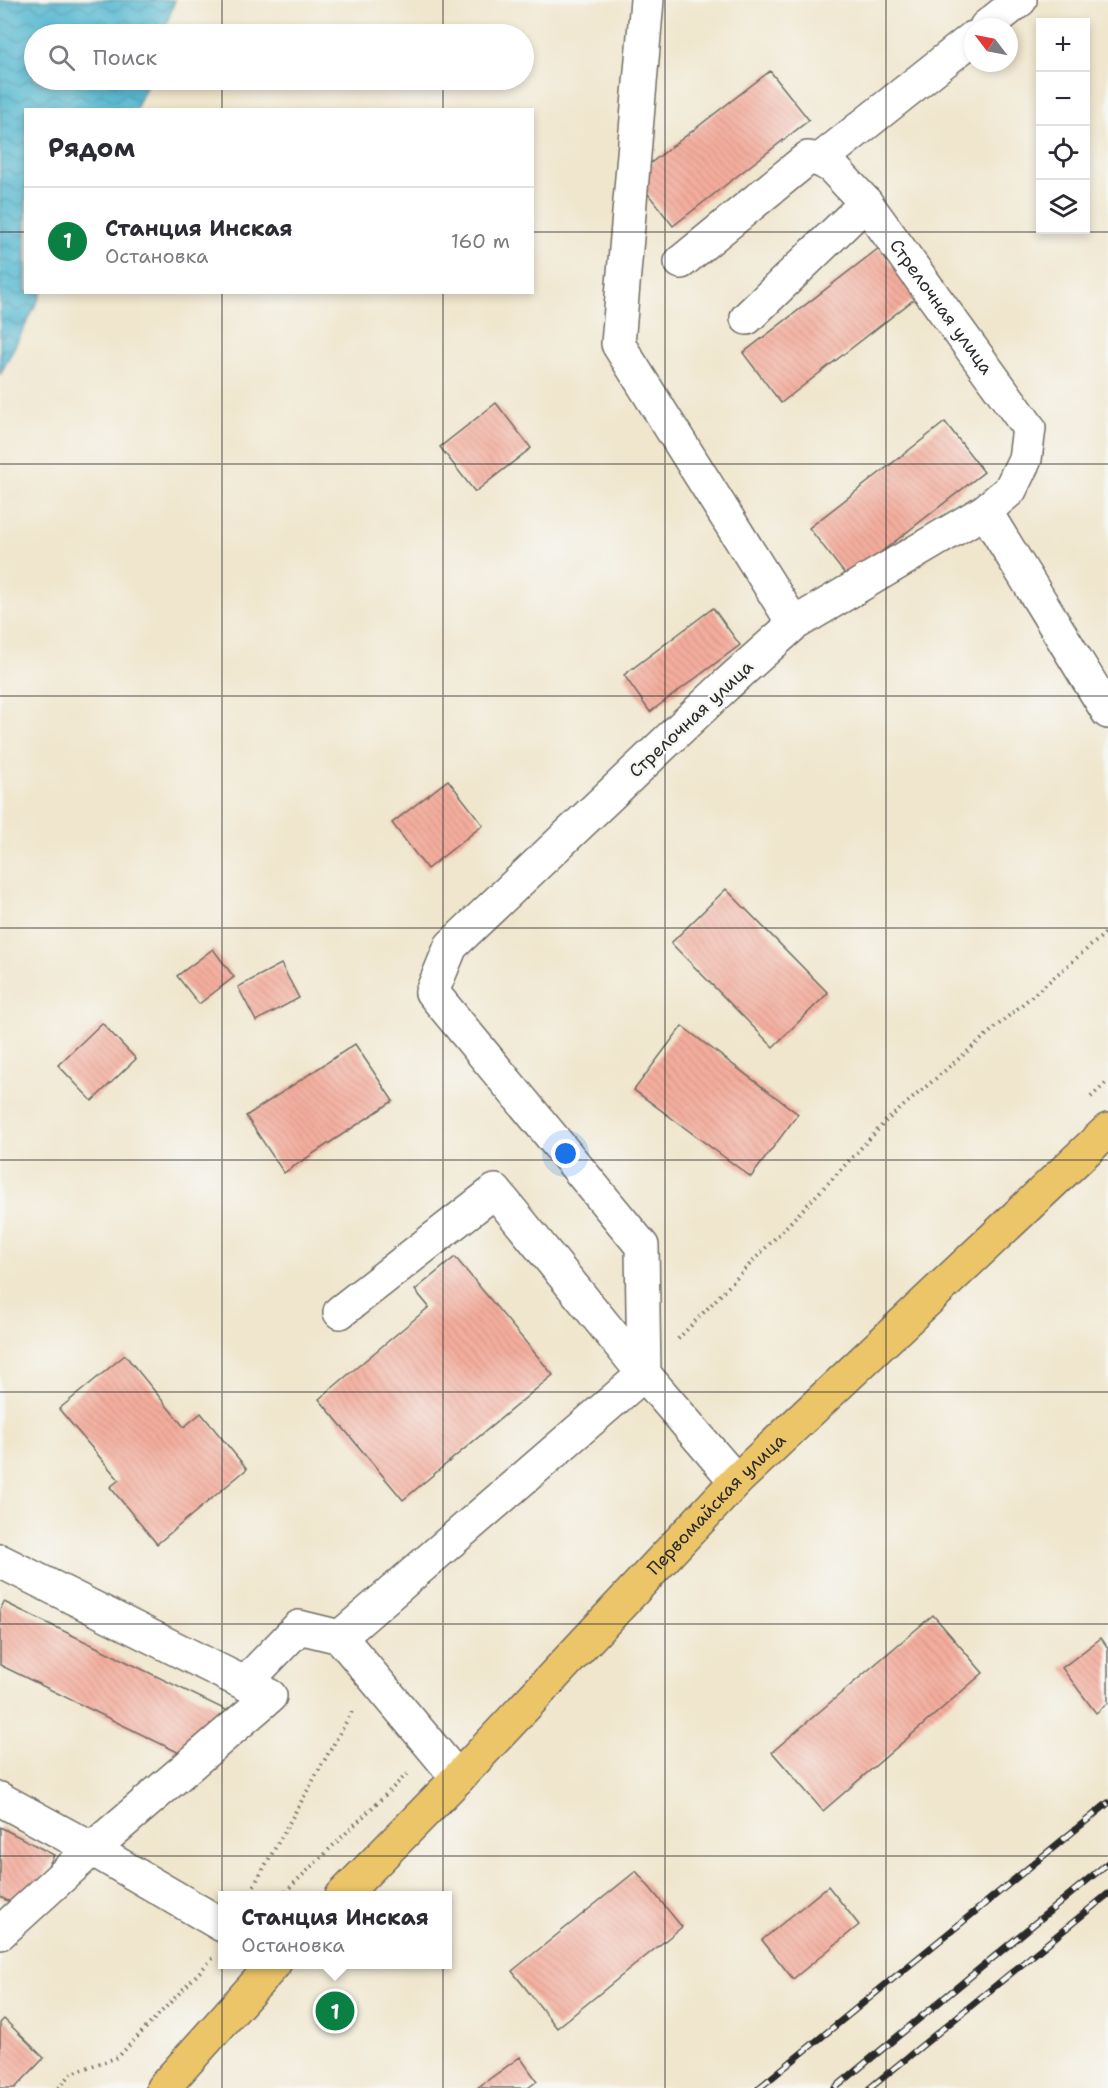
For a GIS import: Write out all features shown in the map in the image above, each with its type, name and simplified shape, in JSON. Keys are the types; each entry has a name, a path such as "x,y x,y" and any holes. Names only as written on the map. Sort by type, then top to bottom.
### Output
{"main road":[{"name":"Первомайская улица","path":"347,1891 458,1778 736,1481 1108,1130"},
{"path":"163,2088 270,1969"}],"street":[{"path":"647,0 618,344 794,624"},
{"path":"997,18 1020,0"},
{"path":"681,262 808,158 820,160 964,45"},
{"name":"Стрелочная улица","path":"644,1374 642,1246 432,992 451,946 717,693 794,624 985,511 1010,490 1025,459 1029,428 866,203 832,167 820,160"},
{"path":"747,318 866,203"},
{"path":"985,511 1108,712"},
{"path":"340,1312 495,1191 644,1374 736,1481"},
{"path":"340,1637 644,1374"},
{"path":"0,1561 270,1696 92,1849 0,1933"},
{"path":"245,1683 299,1627 340,1637 458,1778"},
{"path":"0,1799 92,1849 218,1937"}],"path":[{"path":"644,1374 886,1120 1108,931"},
{"path":"251,1891 372,1675"},
{"path":"59,2088 72,2073 118,2057 212,1962 218,1944"}],"water":[{"path":"0,0 175,0 167,24 24,24 24,90 145,90 136,108 24,108 24,294 41,294 0,375"}],"building":[{"path":"770,71 809,120 673,226 634,176"},
{"path":"879,248 917,297 781,403 743,353"},
{"path":"496,403 531,448 475,492 440,447"},
{"path":"945,422 984,472 848,578 809,528"},
{"path":"713,608 740,645 650,712 624,675"},
{"path":"448,780 483,825 427,869 392,823"},
{"path":"726,889 828,993 773,1047 671,943"},
{"path":"213,949 234,977 199,1004 177,976"},
{"path":"281,964 299,998 256,1021 238,987"},
{"path":"102,1023 136,1059 92,1101 58,1065"},
{"path":"682,1026 798,1114 751,1177 634,1090"},
{"path":"355,1044 393,1101 284,1173 246,1116"},
{"path":"455,1257 553,1375 403,1500 319,1399 429,1307 415,1290"},
{"path":"125,1355 184,1427 201,1413 247,1469 157,1544 110,1487 119,1480 59,1409"},
{"path":"4,1602 228,1711 202,1764 0,1665 0,1610"},
{"path":"933,1615 983,1673 823,1811 772,1752"},
{"path":"1101,1638 1108,1648 1108,1703 1096,1713 1062,1668"},
{"path":"0,1827 54,1855 26,1910 0,1897"},
{"path":"636,1871 682,1927 557,2028 512,1971"},
{"path":"828,1886 859,1925 793,1979 762,1940"},
{"path":"4,2019 44,2058 15,2088 0,2088 0,2023"},
{"path":"520,2057 537,2081 528,2088 477,2088"}],"railway":[{"path":"759,2088 1108,1803"},
{"path":"835,2088 1108,1863"},
{"path":"870,2088 1108,1894"}],"place":[{"name":"Станция Инская","path":"335,2011"}]}
